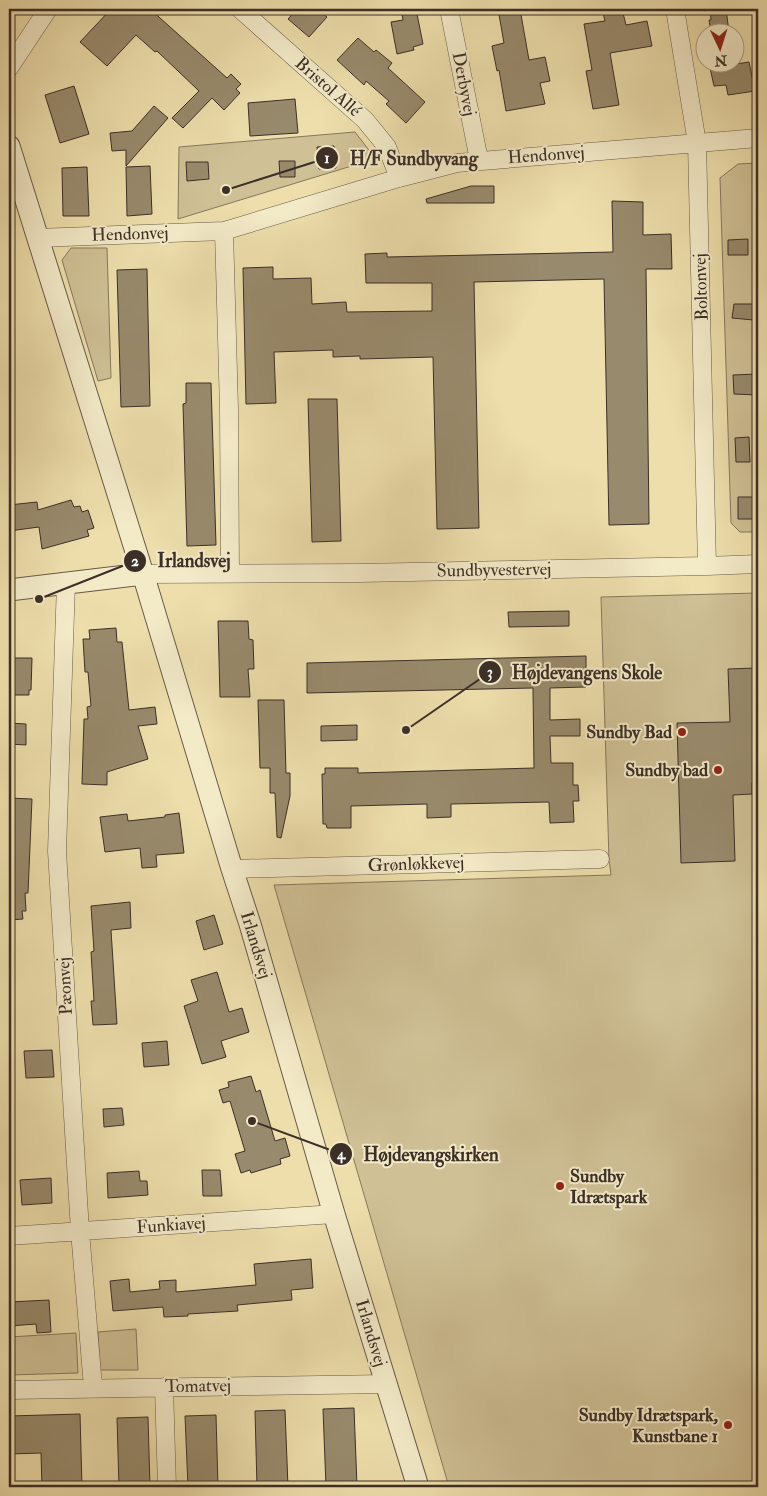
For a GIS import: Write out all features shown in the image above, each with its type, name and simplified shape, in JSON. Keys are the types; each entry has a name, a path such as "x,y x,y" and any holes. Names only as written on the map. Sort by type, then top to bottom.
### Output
{"street":[{"path":"9,68 48,9"},
{"name":"Bristol Allé","path":"240,9 365,120 387,147 399,178"},
{"name":"Derbyvej","path":"449,9 479,160"},
{"name":"Boltonvej","path":"675,9 697,144 707,566"},
{"name":"Hendonvej","path":"37,238 224,231 399,178 457,163 758,138"},
{"name":"Irlandsvej","path":"9,146 250,924 334,1214 418,1487"},
{"path":"224,231 229,409 230,573"},
{"name":"Sundbyvestervej","path":"9,590 143,574 360,573 758,564"},
{"name":"Pæonvej","path":"66,583 57,851 80,1231 93,1387"},
{"name":"Grønløkkevej","path":"232,869 600,859"},
{"name":"Funkiavej","path":"9,1236 334,1214"},
{"name":"Tomatvej","path":"9,1390 93,1387 387,1384"},
{"path":"164,1387 167,1487"}],"shaded area":[{"path":"355,132 372,154 368,161 178,219 179,147"},
{"path":"758,163 758,532 740,532 731,523 720,178 738,164"},
{"path":"71,248 107,248 111,378 98,381 62,260"},
{"name":"Sundby Idrætspark","path":"758,593 758,1487 449,1487 274,885 611,875 601,597"},
{"path":"136,1329 138,1370 100,1370 98,1332"},
{"path":"76,1333 78,1373 9,1375 9,1337"}],"building":[{"path":"111,9 150,9 227,78 231,74 241,84 236,89 240,93 224,110 212,98 183,128 172,118 199,91 157,51 155,52 136,35 107,66 80,42"},
{"path":"297,9 316,9 327,17 309,37 288,19"},
{"path":"401,9 416,9 423,44 413,47 414,50 397,54 391,22 403,20"},
{"path":"498,9 520,9 529,60 545,57 550,81 540,83 545,104 506,111 499,70 497,71 492,46 504,43"},
{"path":"602,9 622,9 626,25 647,21 652,46 610,53 619,105 593,109 586,71 592,70 584,24 605,21"},
{"path":"710,9 726,9 728,22 709,22 709,20 711,20"},
{"path":"358,38 374,52 376,50 392,63 388,68 425,102 406,123 386,104 389,101 366,81 364,85 337,60"},
{"path":"749,62 755,91 728,95 726,85 714,86 711,72 744,72 744,63"},
{"path":"74,86 89,134 60,143 45,95"},
{"path":"295,99 298,133 250,136 248,103"},
{"path":"154,106 168,118 126,166 126,150 112,151 110,133 132,131"},
{"path":"334,146 336,168 319,169 317,147"},
{"path":"279,161 295,161 295,177 280,177"},
{"path":"186,162 208,162 209,179 187,181"},
{"path":"150,166 152,214 127,216 126,167"},
{"path":"87,167 89,216 63,216 62,168"},
{"path":"471,186 494,186 494,203 427,203 426,199"},
{"path":"612,201 643,202 643,235 671,234 672,269 646,269 649,524 609,525 604,279 474,282 479,528 437,529 433,357 360,359 360,356 333,357 333,350 274,352 276,403 246,404 243,268 273,267 273,279 311,278 312,304 346,302 347,312 432,311 432,283 366,283 365,254 387,253 387,257 613,252"},
{"path":"748,239 748,255 728,255 728,240"},
{"path":"147,269 150,406 121,407 117,270"},
{"path":"734,304 754,304 753,320 732,318"},
{"path":"757,374 758,395 734,394 733,375"},
{"path":"186,383 211,383 216,545 187,546 183,404 186,403"},
{"path":"308,399 337,399 341,541 312,542"},
{"path":"749,437 750,462 736,462 735,438"},
{"path":"738,497 753,497 753,519 738,519"},
{"path":"71,500 74,507 80,506 82,512 88,510 94,528 87,530 89,536 42,549 39,527 9,531 9,505 37,502 38,510"},
{"path":"569,611 569,626 509,627 508,612"},
{"path":"218,621 248,621 249,639 253,640 254,669 248,669 250,697 220,697"},
{"path":"116,628 117,642 122,642 129,710 155,707 157,724 138,726 148,759 107,772 107,785 82,784 84,719 88,719 87,707 91,706 88,672 85,672 83,639 90,639 89,630"},
{"path":"586,656 586,687 550,688 550,720 580,719 580,736 550,736 551,763 573,763 573,785 578,785 579,801 573,801 574,822 550,823 549,802 451,804 451,817 427,818 427,804 351,806 351,828 327,828 326,824 323,824 322,774 325,774 325,768 358,768 358,773 534,768 533,688 307,693 307,663"},
{"path":"9,658 32,658 31,690 29,690 29,695 9,695"},
{"name":"Sundby bad","path":"755,668 755,671 758,671 758,783 752,783 752,794 733,795 735,861 681,863 677,723 730,722 728,669"},
{"path":"258,700 284,700 286,773 290,773 290,796 281,838 277,837 275,793 270,793 270,768 260,768"},
{"path":"9,723 26,724 26,745 9,744"},
{"path":"357,725 357,740 321,741 321,726"},
{"path":"9,798 32,799 28,893 25,893 26,911 22,911 23,919 9,920"},
{"path":"179,813 184,853 156,855 157,867 142,868 140,848 105,852 100,817 127,814 128,821 165,817 165,815"},
{"path":"130,902 131,928 111,930 117,1024 93,1025 91,1001 94,1001 91,952 94,951 91,906"},
{"path":"214,915 223,944 204,950 196,921"},
{"path":"217,972 229,1012 242,1008 249,1032 221,1041 226,1057 202,1064 184,1006 198,1001 191,980"},
{"path":"167,1041 169,1065 144,1067 142,1043"},
{"path":"52,1050 54,1077 26,1078 24,1051"},
{"path":"251,1076 256,1092 260,1090 275,1141 285,1138 290,1156 280,1159 281,1164 251,1173 250,1170 241,1173 235,1154 245,1151 230,1101 223,1103 219,1090 229,1087 228,1082"},
{"path":"122,1108 124,1125 104,1127 103,1109"},
{"path":"202,1170 220,1170 222,1196 203,1196"},
{"path":"139,1171 140,1181 147,1181 148,1195 108,1198 107,1173"},
{"path":"51,1178 52,1203 22,1205 20,1180"},
{"path":"311,1259 313,1288 291,1290 292,1300 237,1305 238,1311 188,1314 188,1316 164,1317 163,1307 113,1311 110,1281 129,1279 130,1292 160,1289 159,1281 176,1280 176,1292 256,1285 254,1264"},
{"path":"49,1300 51,1332 37,1333 36,1324 9,1326 9,1302"},
{"path":"354,1408 357,1487 326,1487 323,1409"},
{"path":"285,1410 288,1487 257,1487 255,1411"},
{"path":"80,1414 82,1487 42,1487 41,1453 9,1454 9,1416"},
{"path":"216,1415 218,1487 188,1487 185,1416"},
{"path":"148,1417 150,1487 119,1487 117,1418"}],"place":[{"name":"H/F Sundbyvang","path":"226,190"},
{"name":"Irlandsvej","path":"39,599"},
{"name":"Højdevangens Skole","path":"406,730"},
{"name":"Sundby Bad","path":"682,732"},
{"name":"Sundby bad","path":"718,770"},
{"name":"Højdevangskirken","path":"252,1121"},
{"name":"Sundby Idrætspark","path":"560,1186"},
{"name":"Sundby Idrætspark, Kunstbane 1","path":"728,1425"}]}
